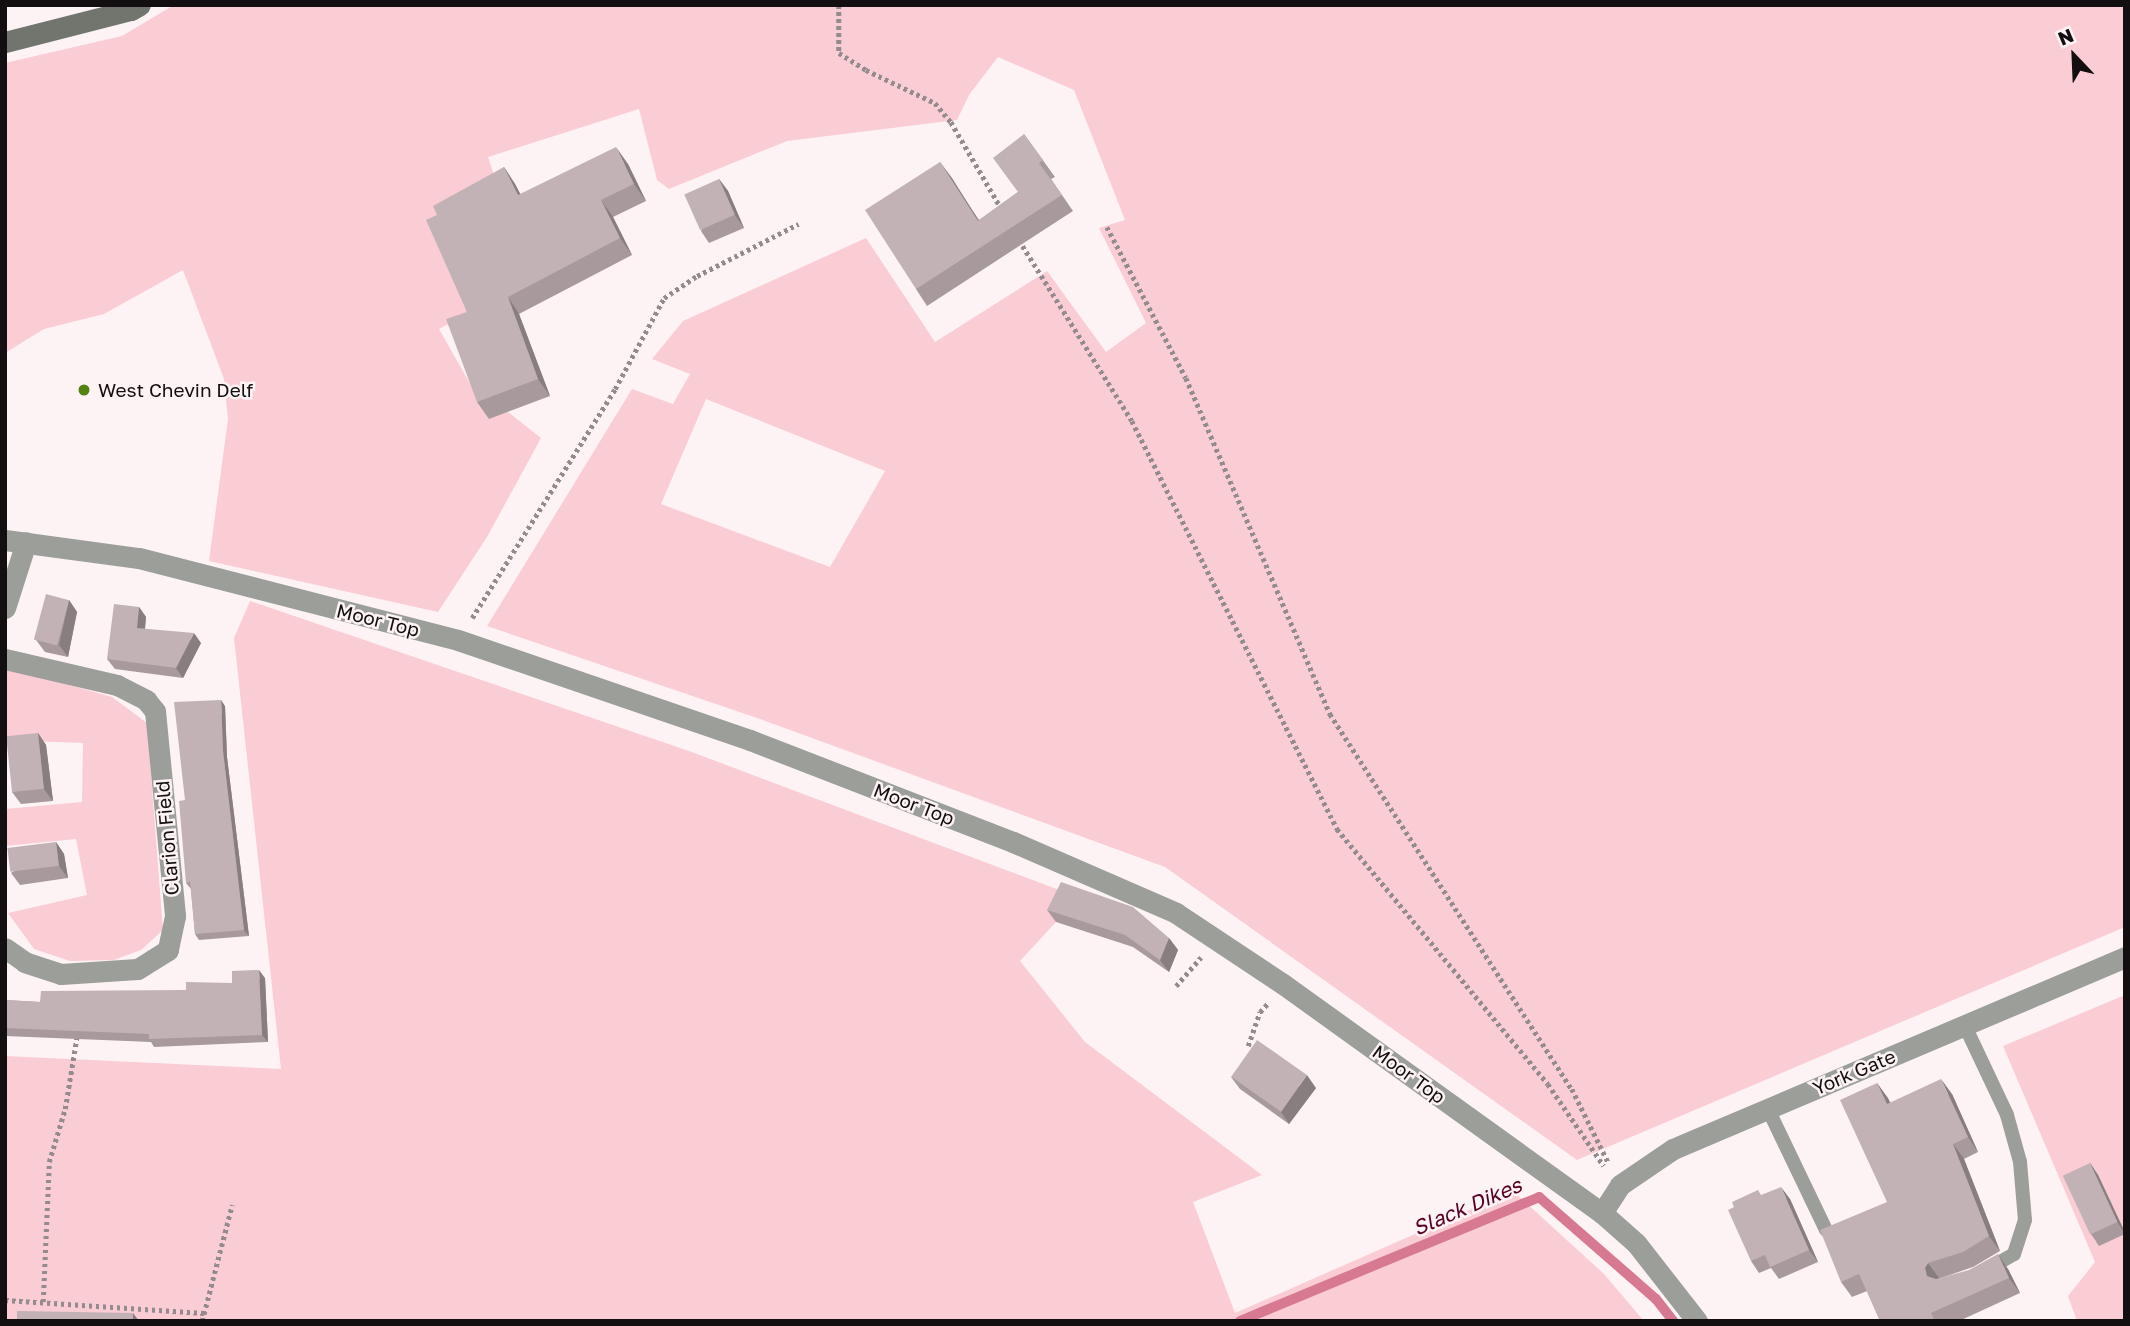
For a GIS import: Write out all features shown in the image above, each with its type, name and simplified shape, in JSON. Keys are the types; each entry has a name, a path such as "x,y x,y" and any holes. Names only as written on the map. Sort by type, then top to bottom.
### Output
{"street":[{"path":"5,41 131,10 140,5"},
{"path":"5,608 15,541"},
{"name":"Moor Top","path":"15,541 139,558 458,640 750,740 1013,842 1177,913 1283,984 1602,1213 1636,1243 1698,1321"},
{"name":"Clarion Field","path":"5,660 117,685 146,700 155,711 175,916 169,950 137,969 61,974 24,962 5,948"},
{"name":"York Gate","path":"1602,1213 1618,1187 1673,1149 2125,957"}],"lane":[{"path":"1965,1026 2007,1115 2020,1162 2025,1220 2014,1254 1976,1276"},
{"path":"1768,1109 1826,1230"}],"path":[{"path":"839,5 839,53 866,70 935,103 951,122 1002,211"},
{"path":"458,640 615,389 664,299 697,276 798,224"},
{"path":"1107,227 1186,378 1330,714 1572,1089 1618,1187"},
{"path":"1016,234 1132,421 1337,830 1548,1084 1618,1187"},
{"path":"1176,986 1216,939"},
{"path":"1248,1046 1260,1012 1283,984"},
{"path":"43,1302 48,1162 65,1109 78,1033"},
{"path":"202,1321 232,1205"},
{"path":"5,1300 205,1313"}],"shaded area":[{"path":"174,5 2125,5 2125,927 1577,1160 1165,867 760,719 487,626 632,389 673,404 690,374 652,359 683,321 866,238 935,342 1047,271 1106,352 1146,323 1099,228 1125,220 1074,90 998,57 969,95 957,120 787,141 669,189 657,180 639,109 488,157 499,190 428,224 469,313 439,329 489,417 508,412 541,438 487,537 438,612 209,561 228,419 224,379 183,270 104,314 44,329 5,353 5,63 122,36","holes":["706,399 885,471 830,567 661,504"]},
{"path":"250,601 689,751 1070,894 1056,922 1020,961 1085,1042 1262,1175 1193,1202 1235,1313 1513,1191 1604,1274 1644,1321 5,1321 5,1056 281,1069 234,638"},
{"path":"7,667 112,697 147,723 163,930 141,950 114,960 70,961 34,949 8,913 87,895 76,839 5,846 5,809 82,802 83,743 5,740"},
{"path":"2125,995 2125,1321 2077,1321 2068,1296 2095,1262 2003,1046"}],"building":[{"path":"1024,134 1043,160 1039,163 1062,195 916,289 865,210 940,162 978,221 1018,192 993,158"},
{"path":"616,147 634,184 601,200 620,238 508,297 538,379 477,402 446,319 467,312 426,220 437,215 433,206 504,167 518,195"},
{"path":"719,179 735,215 700,230 684,194"},
{"path":"46,594 69,600 57,646 34,639"},
{"path":"114,604 139,607 137,628 194,633 176,668 107,659"},
{"path":"221,700 223,751 244,930 195,934 190,882 186,883 179,801 185,800 174,702"},
{"path":"38,733 44,789 12,792 6,736"},
{"path":"56,842 59,866 10,872 7,848"},
{"path":"1061,882 1133,907 1169,938 1160,960 1125,935 1047,910"},
{"path":"259,970 262,1035 149,1039 149,1034 5,1028 5,1000 40,1002 41,991 186,990 186,982 232,983 232,971"},
{"path":"1257,1040 1307,1075 1281,1112 1231,1077"},
{"path":"1941,1079 1968,1137 1953,1144 1989,1236 1963,1252 1928,1263 1925,1268 1927,1276 1936,1279 1969,1270 1998,1254 2009,1278 1931,1313 1935,1321 1880,1321 1859,1274 1841,1282 1820,1230 1887,1202 1840,1100 1877,1083 1887,1104"},
{"path":"2090,1163 2117,1222 2090,1235 2063,1176"},
{"path":"1781,1187 1809,1250 1770,1267 1765,1255 1751,1261 1728,1210 1734,1207 1732,1202 1758,1190 1761,1195"},
{"path":"17,1311 133,1313 133,1321 17,1321"}],"waterway":[{"name":"Slack Dikes","path":"1240,1321 1539,1197 1656,1299 1673,1321"}],"place":[{"name":"West Chevin Delf","path":"84,390"}]}
